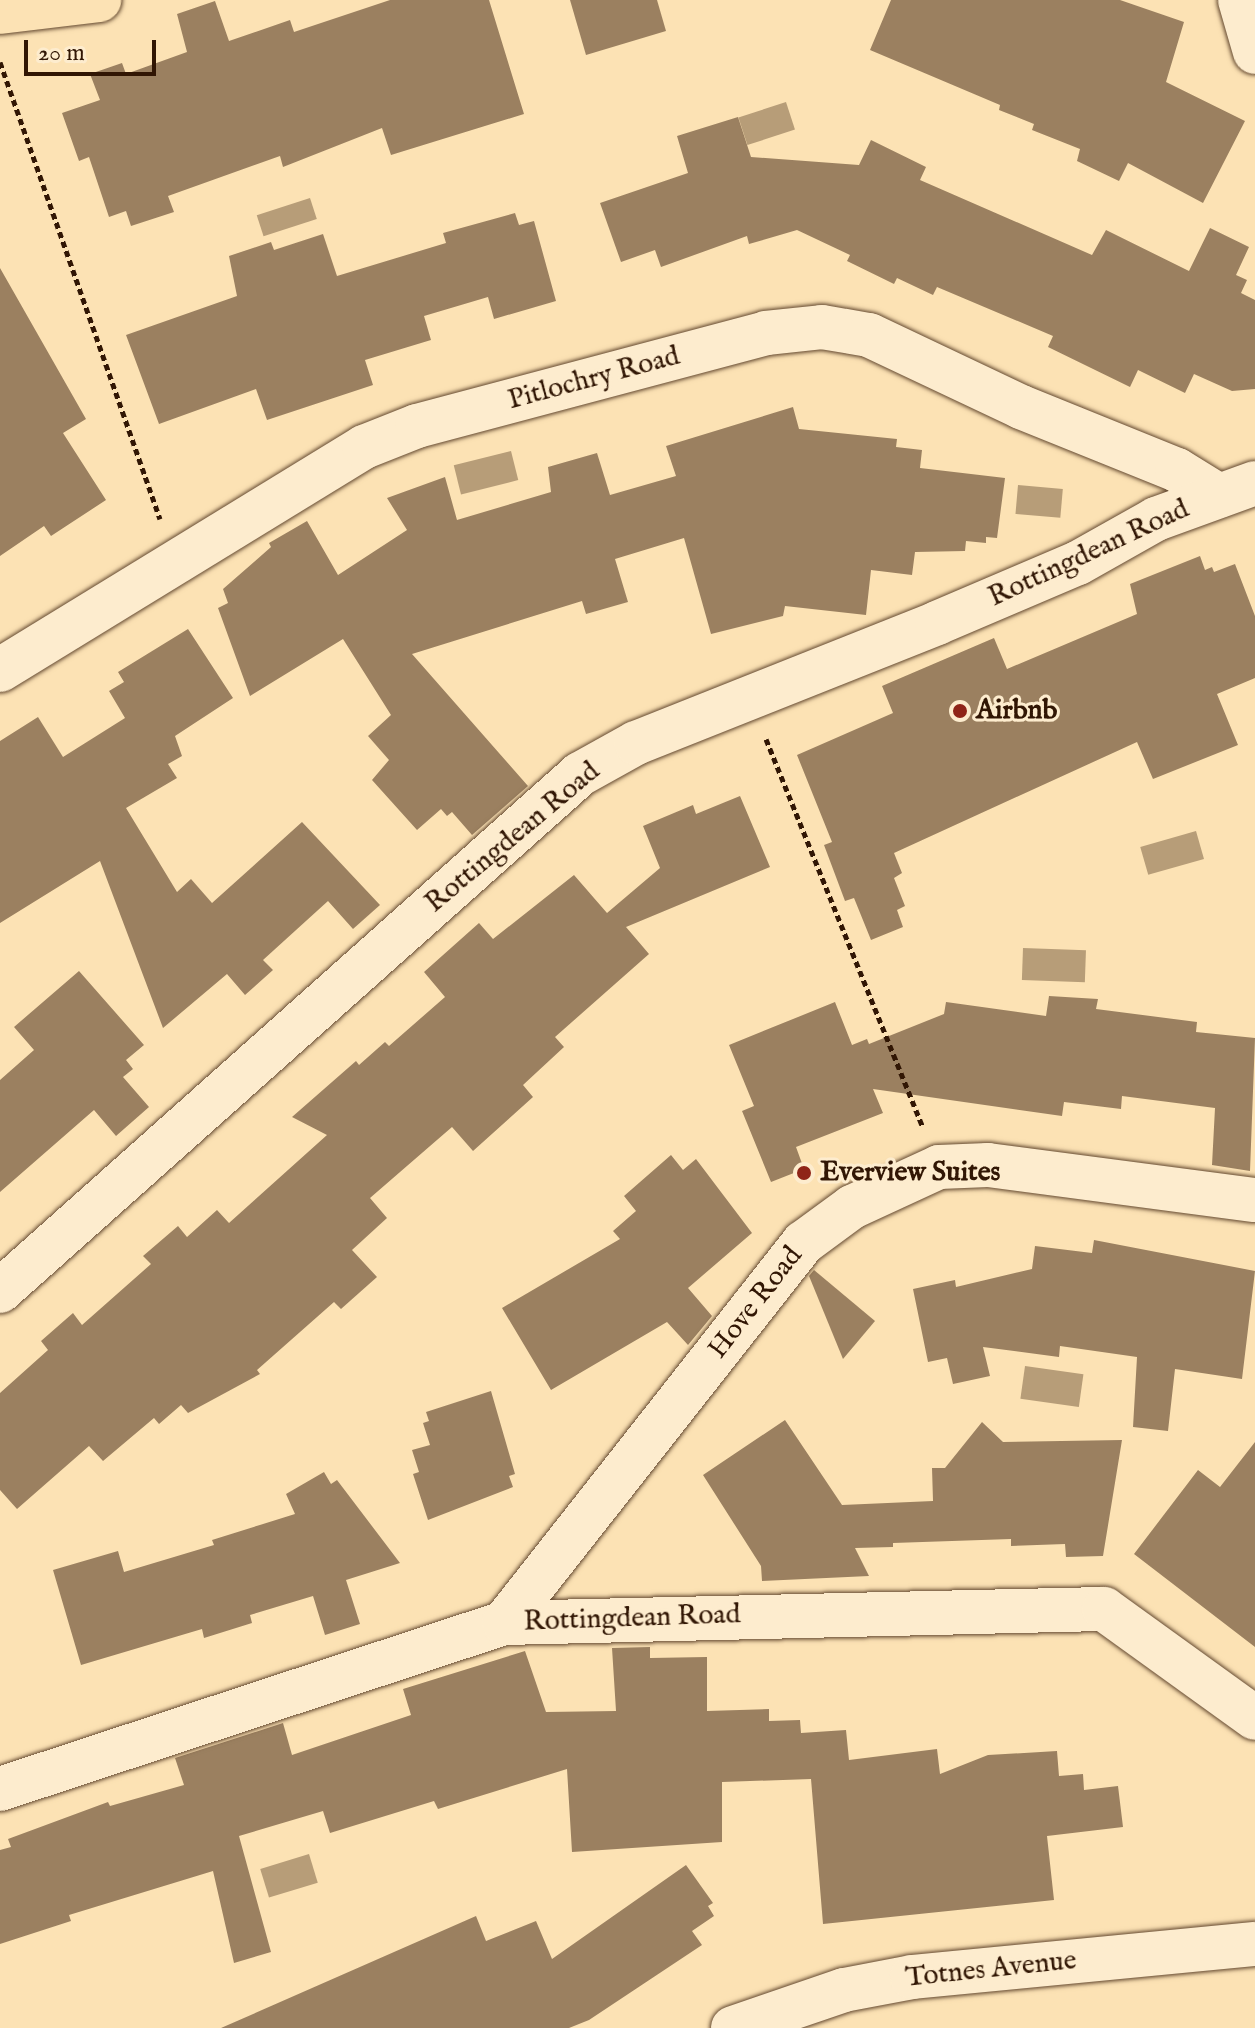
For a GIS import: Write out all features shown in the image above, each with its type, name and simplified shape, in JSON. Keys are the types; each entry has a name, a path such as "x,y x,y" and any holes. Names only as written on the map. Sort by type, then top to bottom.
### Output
{"main road":[{"path":"0,12 99,0"}],"street":[{"path":"1240,0 1255,52"},
{"name":"Pitlochry Road","path":"0,670 364,447 417,426 766,333 822,327 869,335 1021,407 1177,470 1237,490"},
{"name":"Rottingdean Road","path":"0,1291 580,774 636,743 993,599 1078,563 1156,519 1237,490"},
{"name":"Hove Road","path":"504,1623 803,1243 852,1207 939,1167 1003,1166 1255,1200"},
{"name":"Rottingdean Road","path":"0,1789 504,1623 1104,1609 1255,1718"},
{"name":"Totnes Avenue","path":"756,2023 912,1977 1255,1944"}],"path":[{"path":"0,62 156,514"},
{"path":"749,698 939,1167"}],"shaded area":[{"path":"786,102 795,130 747,145 738,117"},
{"path":"310,198 317,219 264,236 257,215"},
{"path":"511,451 518,480 461,494 454,465"},
{"path":"1018,485 1063,489 1060,518 1015,514"},
{"path":"1196,831 1204,859 1148,875 1140,847"},
{"path":"1023,948 1086,950 1085,982 1022,980"},
{"path":"1025,1366 1083,1374 1079,1407 1020,1399"},
{"path":"309,1854 318,1883 269,1898 260,1869"}],"building":[{"path":"390,0 489,0 524,114 391,155 382,128 283,167 280,156 168,196 174,212 131,226 126,211 109,217 89,157 79,161 62,113 100,100 90,74 122,63 126,74 187,52 177,14 215,1 229,41 290,20 294,32"},
{"path":"570,0 657,0 666,31 586,55"},
{"path":"891,0 1120,0 1184,22 1166,82 1245,121 1203,203 1128,163 1119,181 1077,161 1080,149 1032,130 1034,124 999,110 1000,105 870,50"},
{"path":"738,117 751,157 859,165 871,140 926,167 920,180 1092,255 1106,230 1189,271 1210,228 1249,247 1236,275 1247,280 1241,293 1255,300 1255,389 1232,391 1194,374 1185,393 1138,370 1130,387 1048,347 1053,336 937,287 933,295 897,278 894,284 847,261 850,255 797,230 749,244 747,236 661,267 655,250 621,262 600,203 688,173 677,136"},
{"path":"515,213 519,225 534,221 556,301 494,319 488,297 424,316 431,340 365,360 373,385 267,420 256,389 159,424 126,335 237,296 229,256 271,242 274,250 323,234 337,276 446,243 443,233"},
{"path":"0,268 86,419 63,433 106,500 51,536 44,526 0,556"},
{"path":"793,407 799,429 897,439 896,447 922,450 920,468 1005,478 997,538 986,537 986,543 966,541 965,551 915,552 912,575 871,570 866,615 785,606 783,616 711,634 684,538 615,559 628,602 586,614 582,601 412,654 528,786 472,835 452,812 447,816 441,809 417,830 372,780 389,760 368,736 391,715 343,639 250,696 218,608 228,603 223,589 271,547 269,543 307,521 338,575 407,530 387,498 445,477 457,520 551,492 548,467 597,453 610,495 676,476 666,446"},
{"path":"1200,556 1205,570 1212,567 1214,572 1235,564 1255,616 1255,678 1217,694 1238,745 1153,779 1137,742 894,853 902,873 894,878 905,906 897,910 903,927 871,940 854,898 845,901 824,845 832,842 797,755 893,713 882,686 994,638 1007,669 1137,614 1130,584"},
{"path":"188,629 233,698 175,736 182,756 168,764 177,778 126,808 177,892 191,879 212,903 302,822 380,905 353,929 328,901 263,960 273,970 245,995 227,974 163,1028 100,861 0,923 0,741 38,717 63,757 125,718 109,691 124,682 118,672"},
{"path":"740,796 770,867 626,927 649,954 555,1037 564,1047 523,1085 533,1097 473,1151 452,1127 370,1198 387,1218 352,1250 377,1277 341,1309 334,1302 257,1370 260,1374 188,1413 181,1405 159,1424 154,1418 103,1461 89,1446 17,1509 0,1490 0,1393 48,1350 41,1341 73,1313 82,1325 151,1264 143,1256 178,1226 187,1237 217,1210 229,1223 327,1135 292,1117 356,1061 359,1065 385,1042 389,1046 445,997 424,972 479,923 493,939 574,875 607,913 660,868 643,826 693,805 696,814"},
{"path":"79,971 144,1045 126,1060 133,1069 123,1077 149,1107 116,1136 94,1110 0,1192 0,1080 34,1050 14,1027"},
{"path":"1049,996 1098,999 1096,1009 1197,1022 1196,1032 1255,1038 1250,1171 1212,1165 1215,1108 1122,1096 1121,1109 1064,1102 1062,1116 873,1089 883,1113 796,1147 804,1169 771,1182 742,1111 754,1106 729,1045 835,1002 852,1045 867,1039 869,1044 944,1014 946,1002 1046,1016"},
{"path":"671,1155 683,1170 696,1159 752,1233 688,1288 712,1316 688,1345 667,1322 551,1390 502,1308 620,1239 613,1231 636,1211 624,1196"},
{"path":"1094,1240 1255,1271 1242,1379 1175,1369 1168,1431 1133,1427 1137,1357 1060,1346 1059,1357 983,1347 990,1376 953,1384 947,1358 928,1362 913,1289 955,1280 956,1287 1032,1269 1035,1246 1092,1253"},
{"path":"814,1270 875,1321 843,1359 809,1276"},
{"path":"491,1391 515,1474 509,1476 513,1487 428,1520 413,1474 419,1472 412,1450 430,1445 423,1423 429,1421 426,1412"},
{"path":"785,1420 842,1505 933,1501 932,1468 945,1468 982,1422 1003,1442 1122,1440 1103,1556 1066,1557 1065,1544 1011,1546 1011,1539 893,1543 893,1547 855,1548 869,1576 762,1581 761,1566 703,1475"},
{"path":"1255,1442 1255,1647 1134,1554 1198,1470 1220,1487"},
{"path":"324,1472 331,1484 337,1480 400,1563 346,1580 360,1624 325,1635 313,1596 250,1615 252,1623 204,1638 202,1629 81,1665 53,1570 118,1551 124,1572 214,1545 212,1540 295,1514 286,1494"},
{"path":"650,1647 650,1658 707,1657 707,1711 769,1709 769,1721 800,1720 801,1733 846,1730 849,1760 937,1749 940,1774 988,1755 1057,1751 1059,1776 1083,1774 1084,1790 1118,1786 1123,1827 1047,1836 1054,1900 823,1924 811,1779 722,1782 722,1842 572,1852 567,1769 438,1809 434,1801 330,1833 323,1811 239,1836 271,1952 234,1963 213,1871 69,1915 71,1921 0,1944 0,1850 11,1847 8,1839 108,1802 110,1806 184,1785 175,1758 283,1723 292,1755 411,1715 403,1689 525,1651 546,1712 616,1711 612,1648"},
{"path":"686,1865 713,1903 708,1906 714,1916 692,1931 702,1945 589,2020 569,2028 221,2028 476,1916 486,1941 536,1921 552,1959"}],"place":[{"name":"Airbnb","path":"960,711"},
{"name":"Everview Suites","path":"804,1173"}]}
